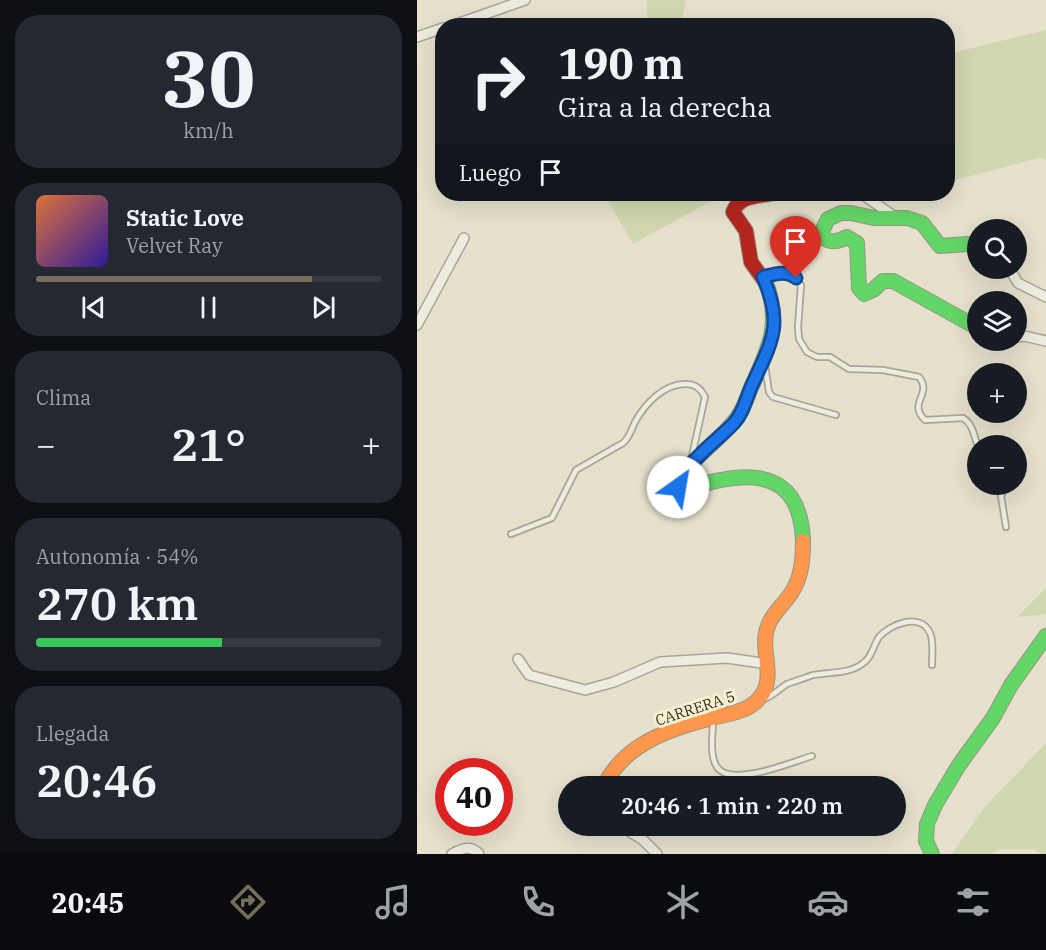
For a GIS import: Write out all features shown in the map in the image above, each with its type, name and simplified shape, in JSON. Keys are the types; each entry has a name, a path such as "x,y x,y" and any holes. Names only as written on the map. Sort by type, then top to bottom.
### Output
{"street":[{"path":"474,18 525,0"},
{"path":"417,37 435,31"},
{"path":"689,468 741,413 770,346 775,321 772,298 763,277 752,263 748,236 733,212 739,201"},
{"path":"872,201 896,218"},
{"path":"967,244 940,246 922,223 896,218 843,213 827,220 822,227 822,233 829,241 834,242 847,237 857,243 859,288 864,294 883,281 893,281 967,322"},
{"path":"417,325 464,238"},
{"path":"1016,279 1018,283 1046,297"},
{"path":"1027,337 1046,341"},
{"name":"CARRERA 5","path":"608,776 621,759 639,746 673,730 740,711 758,700 768,680 765,633 777,609 797,586 801,573 803,520 790,493 778,484 764,479 721,480 688,489 680,488 677,484 689,468"},
{"path":"932,854 925,831 933,807 993,719 1010,687 1046,636"},
{"path":"518,659 529,675 585,690 614,682 660,662 727,658 768,664"},
{"path":"637,836 657,854"},
{"path":"452,854 466,848 473,849 479,854"}],"lane":[{"path":"763,277 783,272 791,274 801,285 799,339 807,352 817,357 830,357 849,369 883,370 919,377 924,384 918,408 921,416 925,420 966,419 974,435"},
{"path":"763,362 769,392 773,397 836,416"},
{"path":"511,534 552,518 576,470 623,443 649,402 665,389 683,383 694,384 702,390 705,397 689,468"},
{"path":"1002,495 1006,527"},
{"path":"758,700 768,698 786,685 804,678 853,669 870,656 879,637 891,627 905,622 917,622 926,626 931,634 932,665"},
{"path":"713,717 714,760 717,768 724,773 734,776 751,775 812,756"}],"green space":[{"path":"647,0 686,0 682,18 648,18"},
{"path":"1046,30 1046,160 1039,158 955,180 955,52"},
{"path":"608,201 711,201 633,244"},
{"path":"1046,588 1046,614 1017,617"},
{"path":"1046,743 1046,854 1034,849 999,849 992,854 952,854 983,809"}],"traffic: fast":[{"path":"967,244 940,246 922,223 907,218 874,218 841,213 828,219 822,231 823,237 829,241 838,241 847,237 857,243 859,288 864,294 883,281 893,281 967,322"},
{"path":"766,283 773,311 771,337 743,407 725,432 689,467 677,485 680,488 691,487 739,478 769,481 780,486 790,495 797,507 803,541"},
{"path":"932,854 926,841 927,824 935,805 959,765 993,718 1011,685 1046,636"}],"traffic: slow":[{"path":"610,776 623,759 649,740 680,727 741,711 753,704 763,693 768,677 765,643 768,626 773,615 791,593 798,580 802,565 803,541"}],"traffic: jam":[{"path":"742,201 733,212 746,231 751,262 766,283"}],"route":[{"path":"678,487 680,479 700,454 730,427 741,413 751,386 767,355 775,321 772,298 763,277 783,272 796,278"}]}
